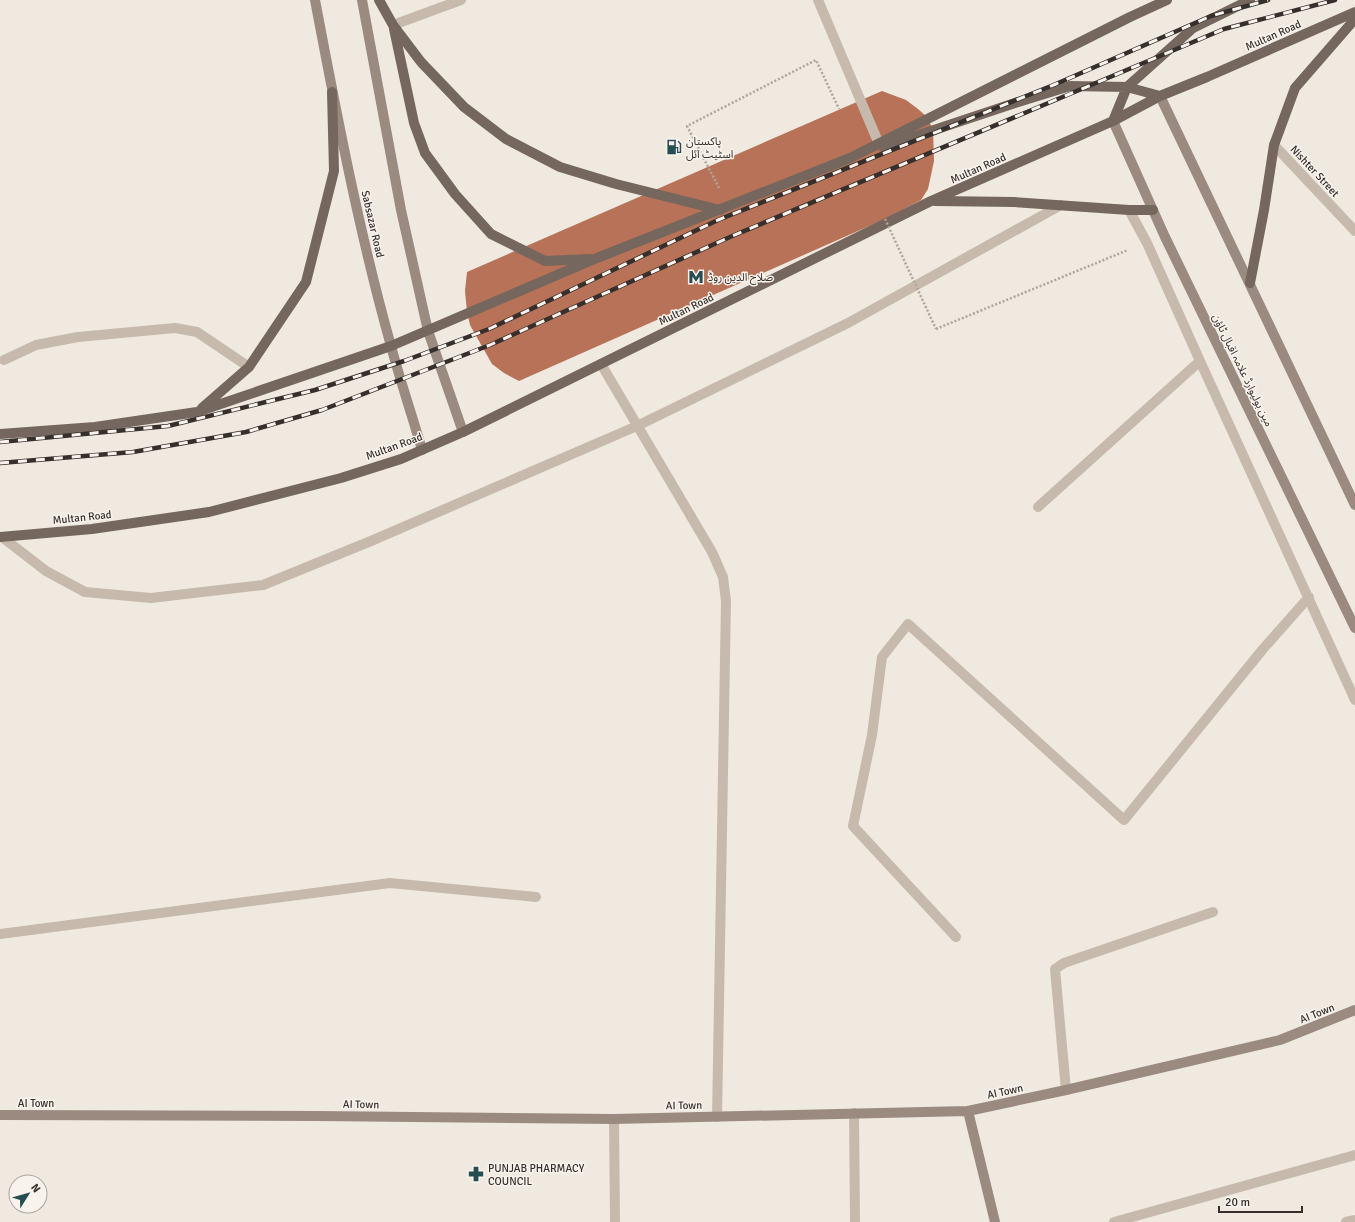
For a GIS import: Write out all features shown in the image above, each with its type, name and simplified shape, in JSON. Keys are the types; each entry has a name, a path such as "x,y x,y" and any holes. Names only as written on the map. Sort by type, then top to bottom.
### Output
{"main road":[{"name":"Sabsazar Road","path":"315,0 332,92 368,257 391,346 422,450"},
{"path":"362,0 401,210 428,331 463,432"},
{"path":"379,0 393,26 421,62 464,107 506,139 560,167 616,184 724,208"},
{"path":"850,158 1130,17 1167,0"},
{"path":"1113,121 1127,87 1193,28 1250,0"},
{"name":"Multan Road","path":"1,537 92,529 209,512 341,478 401,459 463,432 931,201 1113,121 1160,96 1355,12"},
{"path":"1250,283 1274,146 1296,88 1355,19"},
{"path":"393,26 414,123 425,153 455,194 491,234 545,261 597,258"},
{"path":"0,434 95,426 197,412 391,346 597,258 850,158 1070,86 1127,87 1160,96 1355,505"},
{"path":"197,412 249,367 306,282 334,171 332,92"},
{"name":"مین بولیوارڈ علامہ اقبال ٹاؤن","path":"1113,121 1168,244 1355,628"},
{"path":"931,201 1014,202 1129,210 1153,210"},
{"name":"AI Town","path":"0,1115 614,1119 968,1111 1066,1090 1280,1040 1355,1010"},
{"path":"968,1111 995,1222"}],"street":[{"path":"393,26 461,0"},
{"path":"818,0 879,144"},
{"name":"Nishter Street","path":"1274,146 1355,231"},
{"path":"1,537 46,571 86,592 151,598 263,585 371,541 638,426 848,323 1061,205"},
{"path":"1129,210 1147,243 1355,700"},
{"path":"4,360 36,344 78,337 175,328 197,332 249,367"},
{"path":"1038,508 1200,361"},
{"path":"601,364 712,552 723,577 726,601 717,1117"},
{"path":"956,937 853,826 872,735 882,657 908,624 1124,820 1262,649 1309,597"},
{"path":"0,934 390,883 536,897"},
{"path":"1066,1090 1055,969 1064,963 1213,912"},
{"path":"854,1113 855,1222"},
{"path":"614,1119 615,1222"},
{"path":"1114,1222 1355,1155"},
{"path":"1346,1222 1355,1220"}],"path":[{"path":"724,208 687,126 816,60 839,109"},
{"path":"885,219 936,329 1147,243"}],"building":[{"path":"882,91 906,100 926,116 933,129 934,161 928,189 921,200 885,219 519,381 504,373 492,364 470,325 465,291 467,272"}],"railway":[{"path":"0,442 168,426 315,390 404,361 489,329 718,220 1056,84 1211,16 1268,0"},
{"path":"0,463 133,452 246,432 322,410 490,345 730,237 1224,29 1335,0"}],"place":[{"name":"پاکستان اسٹیٹ آئل","path":"674,147"},
{"name":"صلاح الدین روڈ","path":"696,277"},
{"name":"PUNJAB PHARMACY COUNCIL","path":"476,1174"}]}
